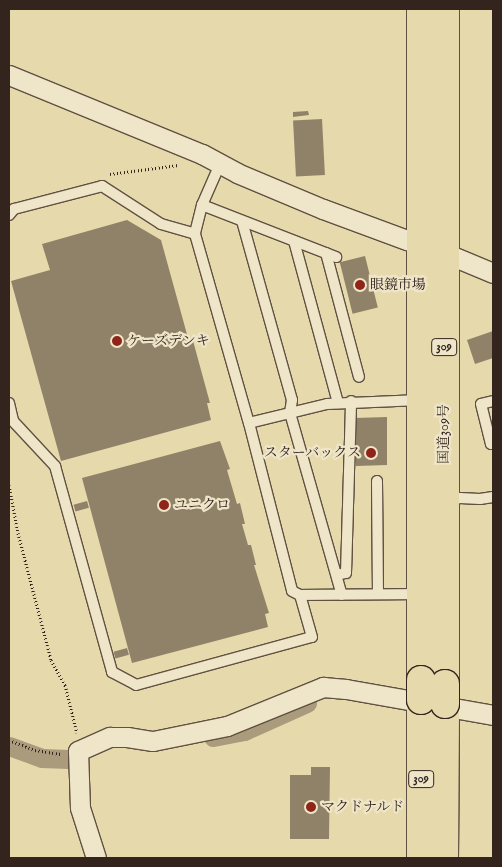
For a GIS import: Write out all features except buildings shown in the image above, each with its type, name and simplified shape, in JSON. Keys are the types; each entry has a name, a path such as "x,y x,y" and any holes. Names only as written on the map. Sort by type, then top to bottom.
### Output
{"highway":[{"name":"国道309号","path":"421,9 443,502 433,696 421,858"},
{"name":"国道309号","path":"444,858 433,696 421,594 421,400 433,248 445,9"}],"street":[{"path":"9,75 202,154 220,164 323,209 433,248 493,273"},
{"path":"96,858 80,808 78,751 110,737 127,736 152,741 227,726 323,687 433,696 493,715"}],"lane":[{"path":"220,164 202,205 195,234 249,424 292,591 300,595 421,594"},
{"path":"9,215 14,209 102,186 161,224 195,234"},
{"path":"202,205 336,257"},
{"path":"242,221 292,400 290,413 342,595"},
{"path":"294,241 338,403"},
{"path":"326,253 359,377"},
{"path":"249,424 338,403 421,400"},
{"path":"493,401 481,404 491,444 493,443"},
{"path":"337,575 346,573 350,402"},
{"path":"9,403 13,421 55,466 112,672 136,685 312,637 300,595"},
{"path":"377,481 383,594"},
{"path":"443,502 460,498 480,499 493,497"}],"path":[{"path":"9,486 18,533 51,660 65,685 79,741 78,751 50,753 9,740"}],"waterway":[{"path":"213,737 244,731 307,703"},
{"path":"9,746 42,758 68,759"}],"place":[{"name":"眼鏡市場","path":"360,285"},
{"name":"ケーズデンキ","path":"117,341"},
{"name":"スターバックス","path":"371,453"},
{"name":"ユニクロ","path":"164,505"},
{"name":"マクドナルド","path":"311,807"}]}
